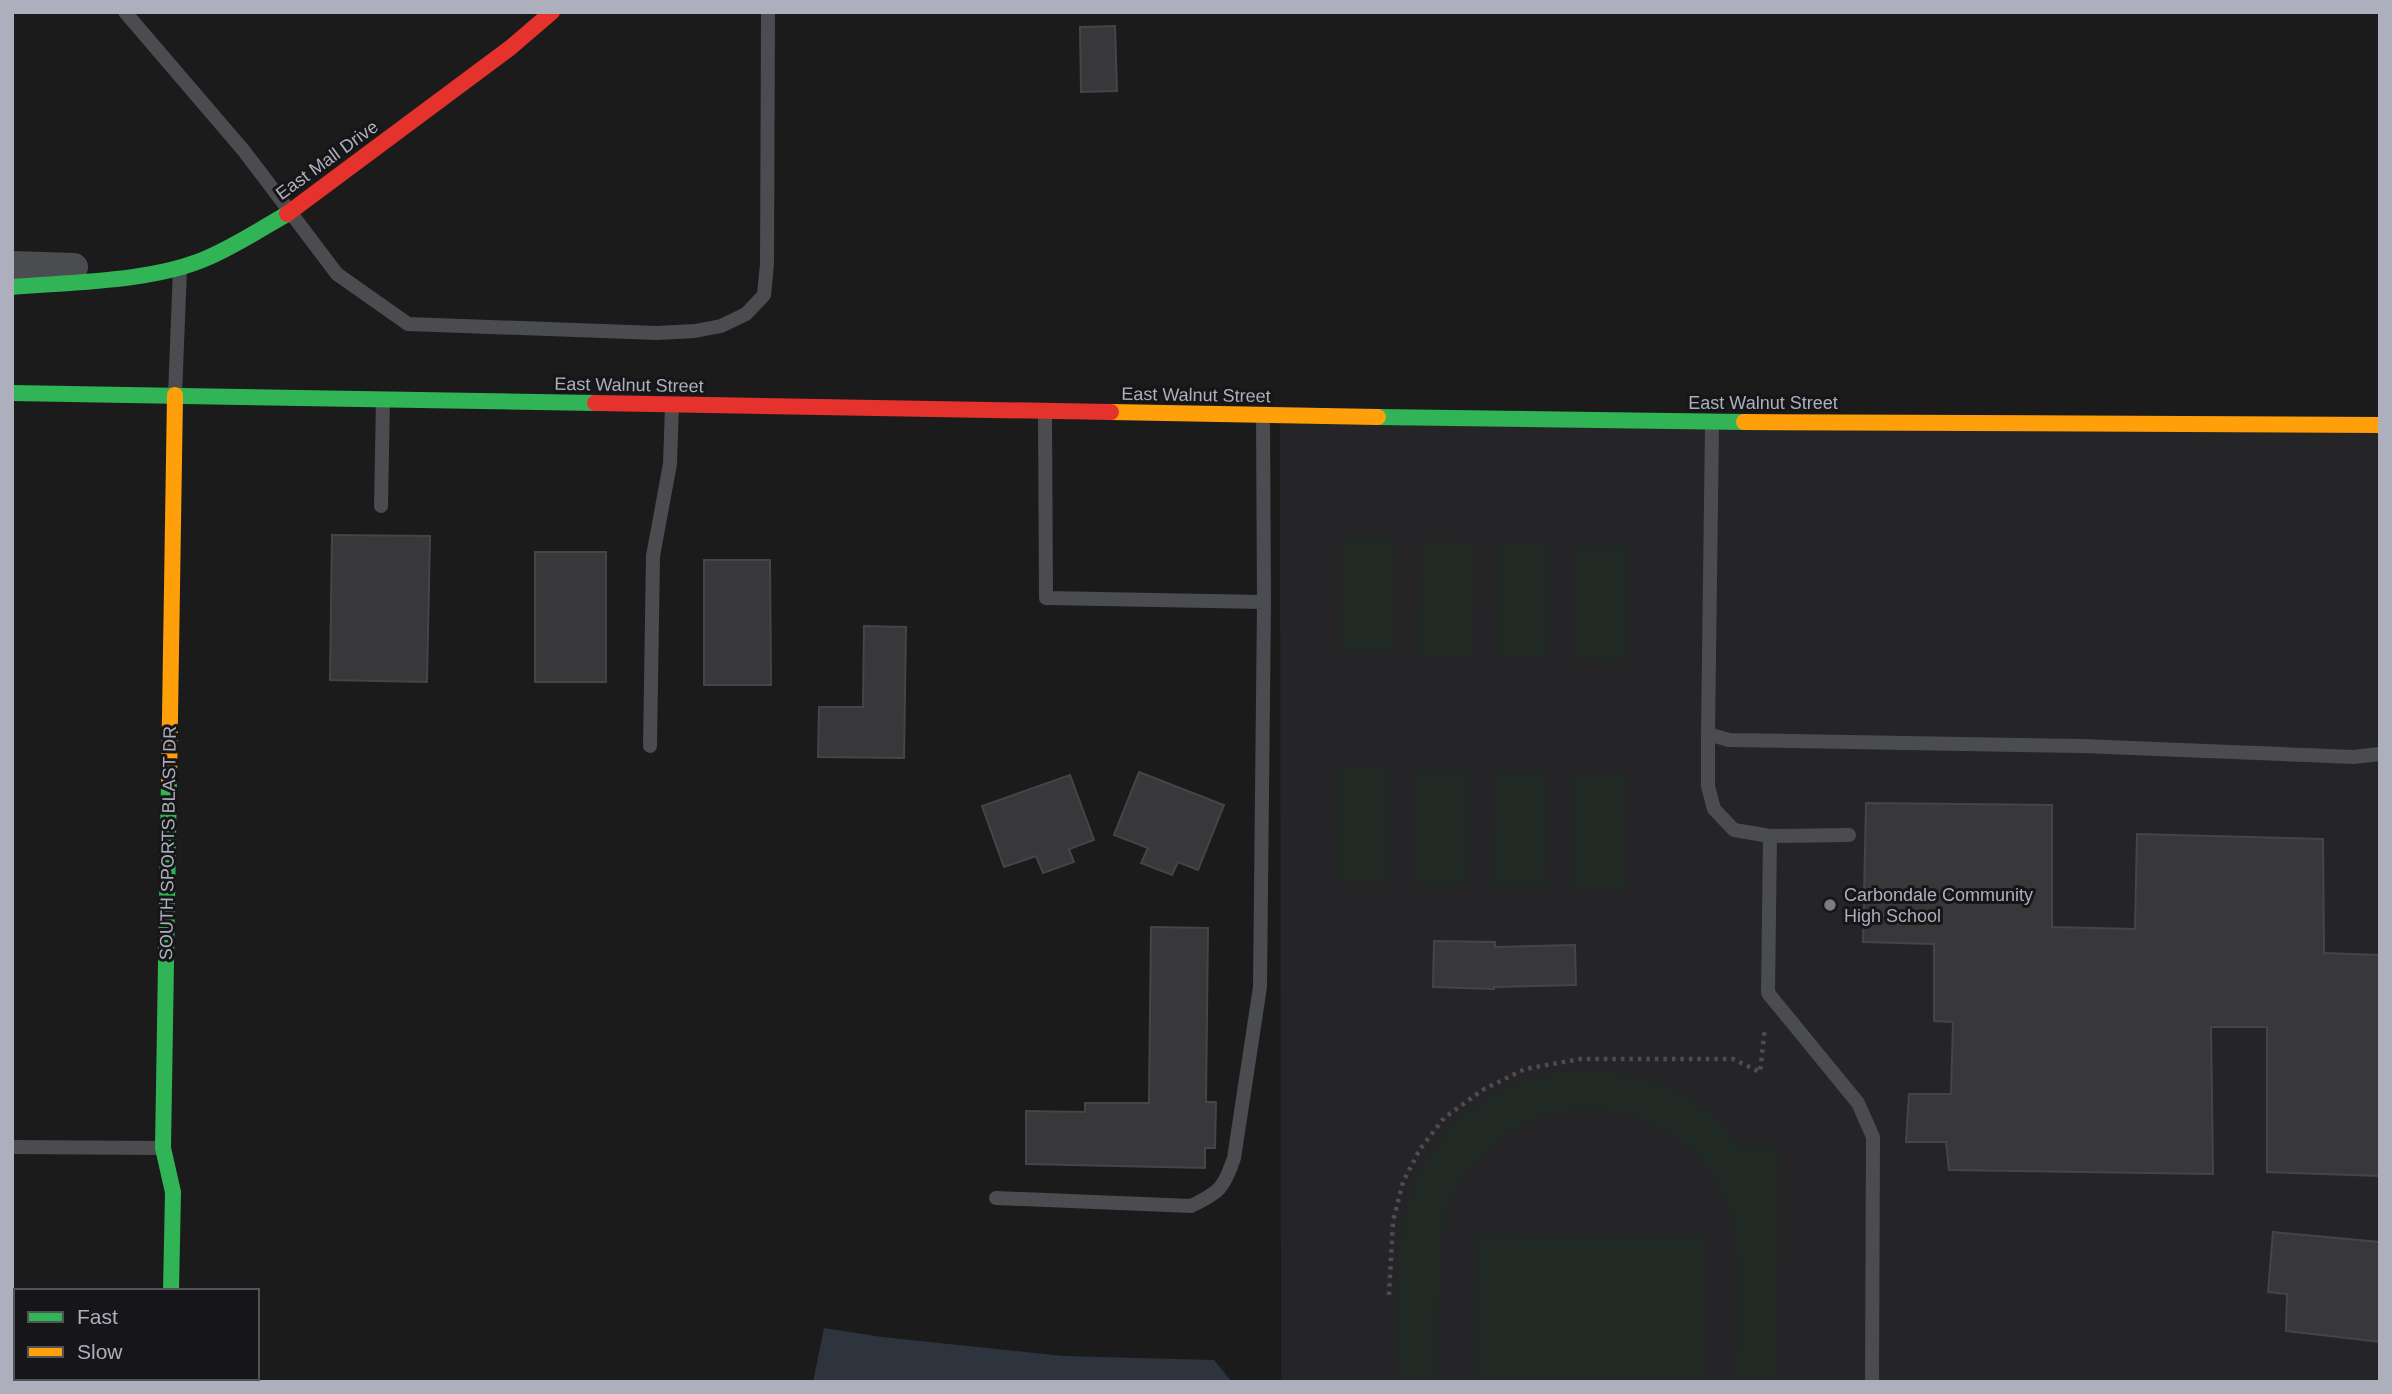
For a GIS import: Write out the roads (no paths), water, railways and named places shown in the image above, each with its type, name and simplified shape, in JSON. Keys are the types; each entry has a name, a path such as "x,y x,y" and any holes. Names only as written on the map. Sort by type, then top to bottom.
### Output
{"street":[{"name":"East Mall Drive","path":"12,287 126,277 172,269 207,258 290,212 510,48 552,12"},
{"path":"12,265 172,269"},
{"name":"East Walnut Street","path":"12,393 1712,422 2380,425"},
{"name":"SOUTH SPORTS BLAST DR","path":"171,1289 173,1192 163,1148 175,395"}],"lane":[{"path":"125,12 244,150 337,274 408,324 657,334 721,326 746,314 764,295 767,264 768,12"},
{"path":"172,269 175,395"},
{"path":"381,506 383,399"},
{"path":"650,746 653,556 670,464 672,406"},
{"path":"1045,412 1046,598 1264,602"},
{"path":"996,1198 1191,1206 1209,1197 1226,1182 1234,1158 1260,987 1263,415"},
{"path":"1712,422 1709,786 1714,809 1734,830 1770,836 1849,835"},
{"path":"1709,734 1729,740 2082,746 2353,757 2380,754"},
{"path":"1770,836 1768,993 1858,1103 1873,1137 1872,1382"},
{"path":"12,1147 163,1148"}],"place":[{"name":"Carbondale Community High School","path":"1830,905"}]}
